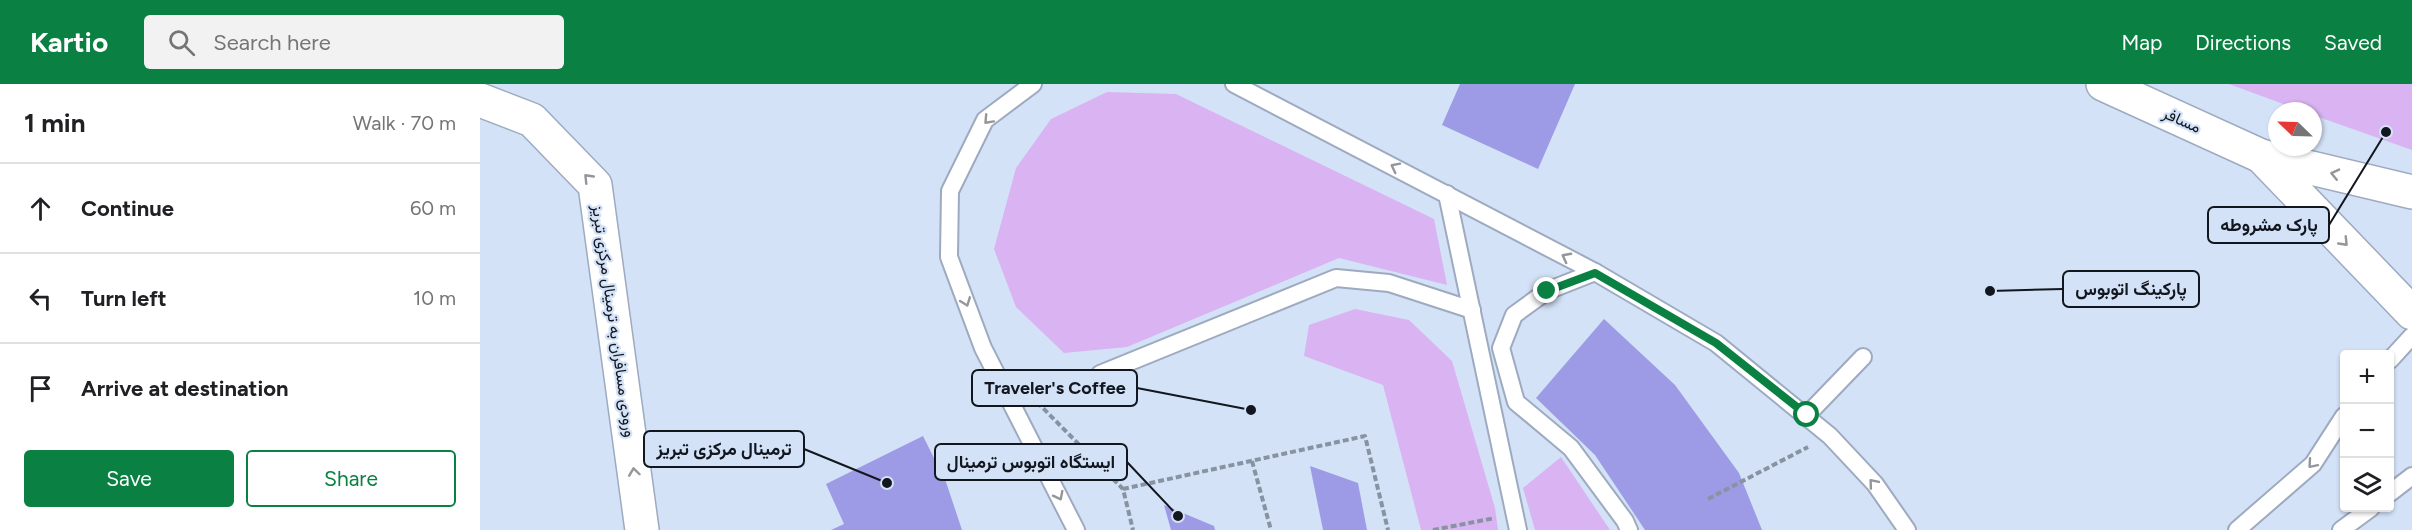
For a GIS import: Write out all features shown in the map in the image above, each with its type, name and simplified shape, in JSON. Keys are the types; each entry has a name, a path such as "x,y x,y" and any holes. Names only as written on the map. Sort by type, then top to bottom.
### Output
{"main road":[{"name":"مسافر","path":"2103,84 2261,156"},
{"name":"ورودی مسافران به ترمینال مرکزی تبریز","path":"480,100 532,120 595,185 642,530"},
{"path":"2261,156 2412,192"},
{"path":"2261,156 2412,313"}],"lane":[{"path":"1033,84 985,120 950,192 949,256 983,348 1076,530"},
{"path":"1234,84 1595,273 1716,343 1830,436 1875,484 1907,530"},
{"path":"1447,194 1517,522"},
{"path":"1595,273 1547,291 1514,315 1502,348 1516,402 1571,447 1626,521 1629,530"},
{"path":"1100,374 1336,278 1389,283 1472,310"},
{"path":"2394,356 2412,336"},
{"path":"1807,415 1863,357"},
{"path":"2237,530 2313,465 2340,422"},
{"path":"2394,490 2412,476"},
{"path":"2341,530 2364,512"}],"path":[{"path":"1032,398 1123,489 1134,530"},
{"path":"1123,489 1365,436 1389,530"},
{"path":"1708,499 1830,436"},
{"path":"1252,460 1271,530"},
{"path":"1433,530 1517,522"}],"shaded area":[{"path":"2229,84 2412,84 2412,150 2322,118 2322,102 2278,102"},
{"path":"1107,92 1176,94 1434,219 1447,285 1339,258 1127,347 1064,353 1016,307 994,249 1016,168 1051,119"},
{"path":"1355,309 1409,320 1452,361 1495,508 1498,530 1421,530 1383,385 1304,356 1309,325"},
{"path":"1561,457 1610,530 1535,530 1523,488"}],"building":[{"path":"1460,84 1575,84 1538,169 1442,125"},
{"path":"1604,319 1675,385 1739,473 1762,530 1645,530 1595,455 1536,398"},
{"path":"923,436 946,482 962,530 831,530 844,524 826,484"},
{"path":"1310,466 1358,483 1367,530 1323,530"},
{"path":"1164,505 1214,526 1215,530 1171,530"}],"place":[{"name":"پارک مشروطه","path":"2386,132"},
{"name":"پارکینگ اتوبوس","path":"1990,291"},
{"name":"Traveler's Coffee","path":"1251,410"},
{"name":"ترمینال مرکزی تبریز","path":"887,483"},
{"name":"ایستگاه اتوبوس ترمینال","path":"1178,516"}],"route":[{"path":"1547,291 1595,273 1716,343 1807,415"}]}
